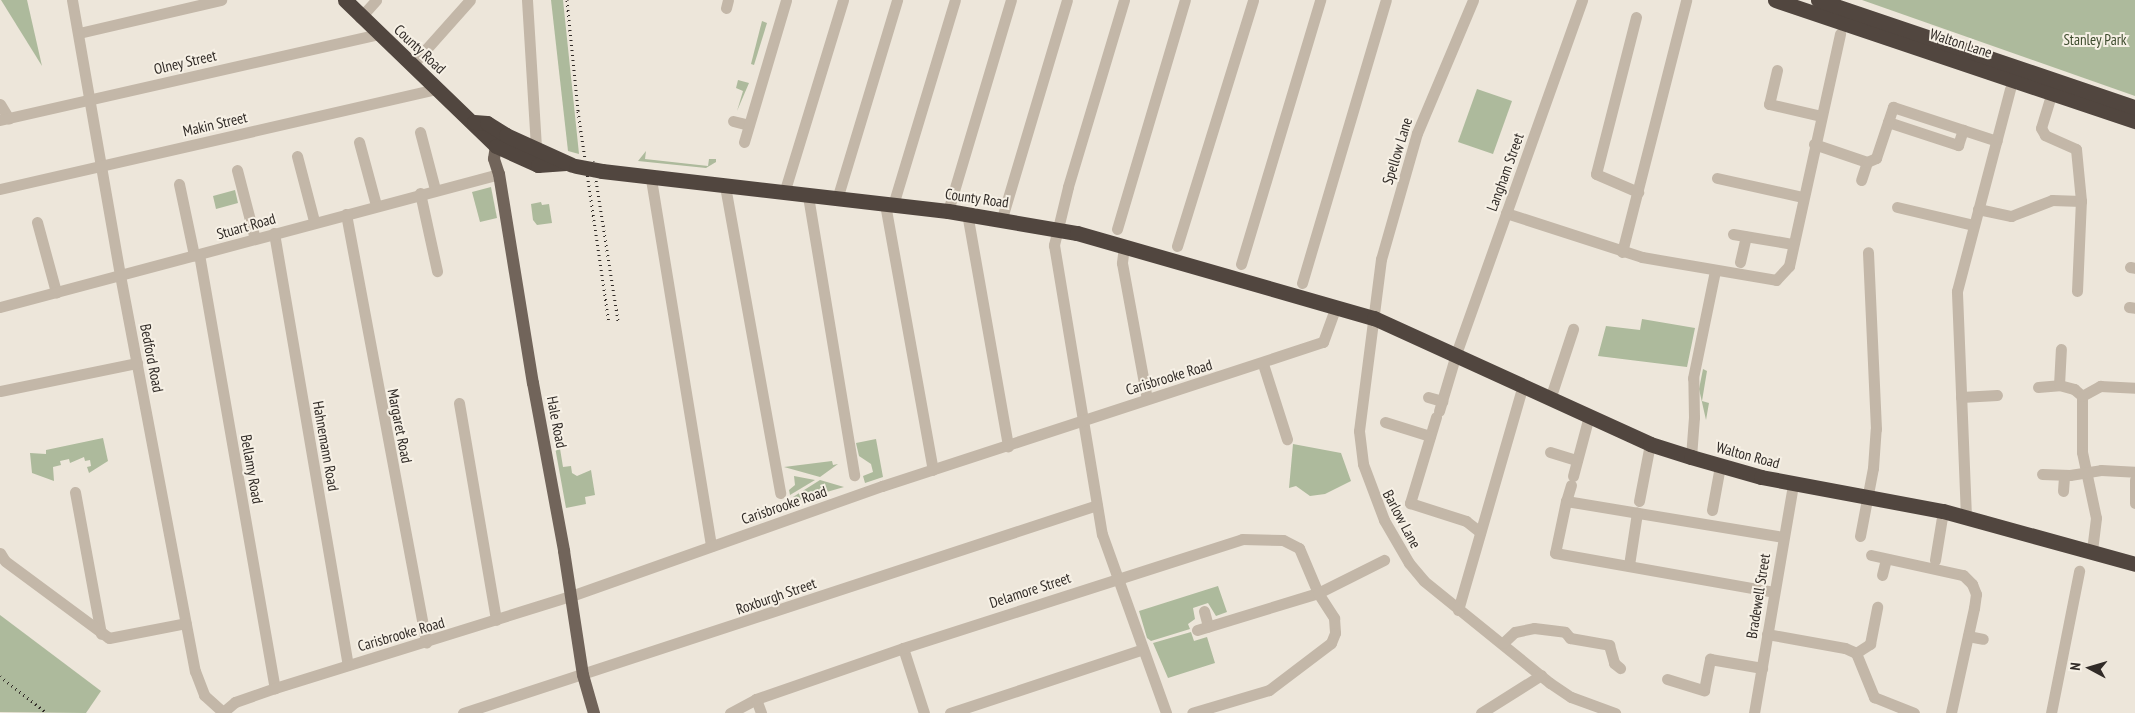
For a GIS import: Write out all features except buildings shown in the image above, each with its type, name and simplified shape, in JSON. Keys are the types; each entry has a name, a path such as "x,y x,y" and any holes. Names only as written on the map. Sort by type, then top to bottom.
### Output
{"highway":[{"name":"County Road","path":"345,0 360,18 474,122 502,144 538,164 571,164 651,179 967,213 1057,228 1374,318"},
{"name":"Walton Lane","path":"1775,0 2052,91 2135,121"},
{"name":"Walton Lane","path":"1818,0 2135,106"},
{"name":"County Road","path":"502,144 536,148 556,155 571,164"},
{"name":"Walton Road","path":"1374,318 1650,444 1690,457 1794,484 1943,511 2092,550 2135,564"}],"main road":[{"name":"Hale Road","path":"502,144 499,174 583,675 594,713"}],"street":[{"name":"Bedford Road","path":"72,0 120,275 199,686 204,696 222,712"},
{"path":"79,33 221,0"},
{"path":"360,18 376,0"},
{"path":"412,65 470,0"},
{"path":"527,0 536,148"},
{"path":"744,142 786,0"},
{"path":"784,193 843,0"},
{"path":"837,199 897,0"},
{"path":"933,470 889,205 955,0"},
{"path":"948,211 1011,0"},
{"path":"1002,218 1068,0"},
{"path":"1124,0 1057,228 1055,253 1102,534 1166,713"},
{"path":"1118,229 1185,0"},
{"path":"1177,246 1253,0"},
{"path":"1241,264 1320,0"},
{"path":"1302,283 1386,0"},
{"name":"Spellow Lane","path":"1374,318 1385,243 1417,133 1473,0"},
{"name":"Langham Street","path":"1480,532 1466,521 1410,503 1456,354 1582,0"},
{"path":"1622,252 1686,0"},
{"path":"1636,17 1596,174 1638,192"},
{"name":"Olney Street","path":"4,120 378,34"},
{"path":"1506,213 1622,252 1768,280 1781,277 1789,266 1814,144 1840,34"},
{"path":"1776,70 1769,104 1821,116"},
{"name":"Makin Street","path":"0,189 437,89"},
{"path":"1966,517 1957,291 2010,89"},
{"path":"2052,91 2041,128 2045,134 2076,149 2081,201 2077,291"},
{"path":"0,104 4,120"},
{"path":"1814,144 1867,162 1876,158 1893,107 1997,141"},
{"path":"733,121 749,125"},
{"path":"1888,122 1958,145 1963,130"},
{"path":"420,132 435,189"},
{"path":"359,142 376,205"},
{"path":"297,156 314,221"},
{"path":"1861,180 1867,162"},
{"path":"237,170 255,239"},
{"name":"Stuart Road","path":"0,307 197,255 314,221 499,174"},
{"path":"1718,178 1803,197"},
{"path":"651,179 711,546"},
{"name":"Bellamy Road","path":"179,184 197,255 275,688"},
{"path":"725,186 780,494"},
{"path":"420,193 437,271"},
{"path":"808,196 854,475"},
{"path":"1978,209 2011,216 2052,200 2081,201"},
{"path":"1897,207 1974,225"},
{"path":"967,213 1008,446"},
{"name":"Margaret Road","path":"346,214 426,643"},
{"path":"37,222 56,292"},
{"name":"Hahnemann Road","path":"274,233 348,665"},
{"path":"1733,234 1793,244"},
{"path":"1740,262 1746,236"},
{"path":"1124,246 1122,263 1147,399"},
{"path":"1860,536 1875,449 1876,412 1868,252"},
{"path":"1690,457 1694,417 1693,378 1715,271"},
{"name":"Carisbrooke Road","path":"222,712 235,702 275,688 426,643 571,596 933,470 1147,399 1262,364 1324,342 1336,307"},
{"name":"Barlow Lane","path":"1374,318 1360,431 1362,464 1384,520 1409,563 1458,610 1571,697 1615,713"},
{"path":"1550,399 1573,329"},
{"path":"2059,385 2061,349"},
{"path":"0,391 137,363"},
{"path":"1262,364 1287,439"},
{"path":"1458,610 1522,385"},
{"path":"2038,387 2059,385 2074,389 2082,396 2082,452 2096,518 2092,550"},
{"path":"2082,396 2100,386 2135,388"},
{"path":"1961,397 1997,396"},
{"path":"1428,397 1439,410"},
{"path":"459,403 496,620"},
{"path":"1589,416 1566,501 1555,553 1629,561 1774,592"},
{"path":"1385,422 1430,436"},
{"path":"1629,561 1650,444"},
{"path":"1550,452 1577,460"},
{"path":"1712,510 1720,466"},
{"path":"2042,474 2064,475 2101,470 2135,472"},
{"path":"2063,491 2064,475"},
{"path":"2135,480 2135,503"},
{"name":"Bradewell Street","path":"1754,713 1783,537 1794,484"},
{"path":"75,492 101,634"},
{"path":"1566,501 1638,507 1783,537"},
{"name":"Roxburgh Street","path":"463,713 1097,505"},
{"path":"1935,560 1943,511"},
{"name":"Delamore Street","path":"730,713 756,699 903,648 1117,577 1242,539 1263,538 1283,540 1299,548 1318,593"},
{"path":"0,553 5,561 101,634 109,638 186,622"},
{"path":"1871,555 1963,576 1976,594 1951,713"},
{"path":"1882,575 1886,559"},
{"path":"1204,611 1203,628 1318,593 1384,560"},
{"path":"2051,713 2079,571"},
{"path":"1192,713 1269,690 1331,642 1335,633 1334,618 1318,593"},
{"path":"1856,654 1870,644 1877,607"},
{"path":"1503,643 1515,632 1534,628 1565,632 1570,638 1609,645 1614,663 1620,668"},
{"path":"1767,634 1845,648 1856,654 1874,697 1900,711 1914,713"},
{"path":"1968,636 1983,640"},
{"path":"903,648 924,713"},
{"path":"950,713 1143,649"},
{"path":"1666,679 1704,690 1710,659 1762,668"},
{"path":"1481,713 1541,675"},
{"path":"756,699 761,713"}],"green space":[{"path":"1,0 27,0 42,66"},
{"path":"551,0 563,0 579,154 568,151"},
{"name":"Stanley Park","path":"1862,0 2135,0 2135,96"},
{"path":"762,21 767,23 754,65 751,64"},
{"path":"738,80 749,83 737,111 743,91 736,88"},
{"path":"1477,89 1512,101 1493,154 1458,142"},
{"path":"646,151 645,159 708,166 709,159 716,159 716,162 706,168 638,161"},
{"path":"491,187 497,218 480,222 472,192"},
{"path":"235,190 238,203 216,209 213,196"},
{"path":"541,202 542,205 549,204 552,223 537,225 533,220 531,204"},
{"path":"1642,319 1695,328 1687,367 1598,356 1606,326 1640,330"},
{"path":"1703,369 1707,371 1702,401 1709,403 1706,420 1699,389"},
{"path":"556,424 563,467 571,466 572,473 577,476 591,470 595,495 585,497 586,504 566,508 551,425"},
{"path":"103,438 108,461 89,473 87,467 91,466 90,460 85,461 84,457 70,463 69,459 60,461 61,465 53,467 54,481 32,473 30,453 46,454 46,450"},
{"path":"876,439 883,477 865,483 863,476 873,472 871,464 859,456 856,443"},
{"path":"1293,444 1341,453 1351,481 1325,494 1310,496 1296,486 1289,488"},
{"path":"832,461 833,465 838,464 820,477 784,467"},
{"path":"794,476 815,480 790,495 789,490 795,485"},
{"path":"820,480 844,487 792,502 793,497"},
{"path":"1218,586 1227,612 1216,616 1208,603 1193,608 1195,619 1188,624 1190,629 1151,641 1147,638 1139,611"},
{"path":"0,615 101,691 86,713 0,712"},
{"path":"1191,632 1194,641 1207,637 1215,663 1168,678 1153,643"}],"railway":[{"path":"567,0 578,111 609,323"},
{"path":"593,161 618,321"},
{"path":"0,676 47,713"}]}
